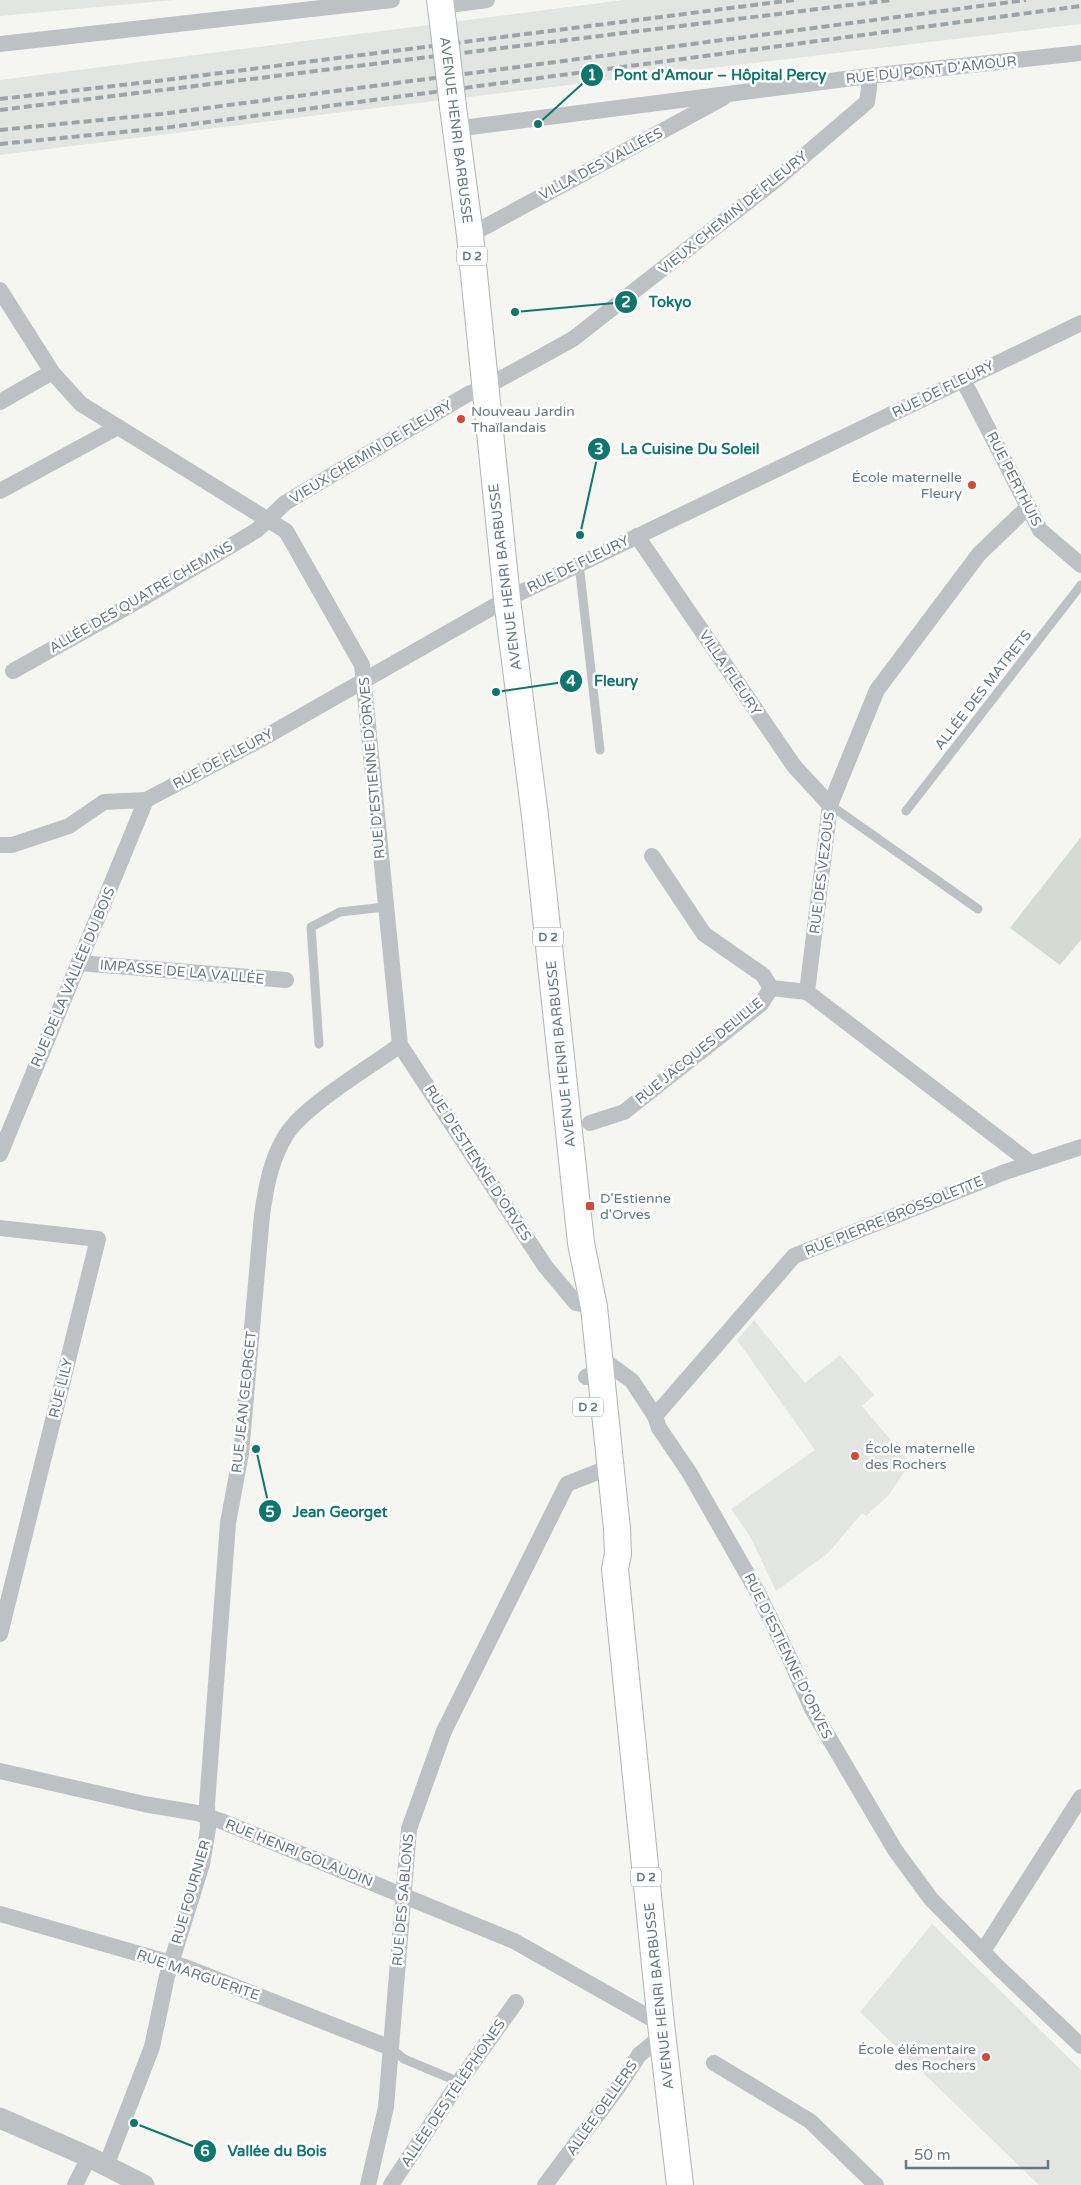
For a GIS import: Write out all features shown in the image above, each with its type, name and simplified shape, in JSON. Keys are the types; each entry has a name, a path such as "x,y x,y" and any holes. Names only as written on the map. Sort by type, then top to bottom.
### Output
{"main road":[{"name":"AVENUE HENRI BARBUSSE","path":"442,8 470,235 484,388 507,599 535,816 581,1243 585,1305 602,1470 617,1529 618,1554 616,1569 662,2030 680,2185"}],"street":[{"path":"0,44 392,0"},
{"path":"442,8 487,0"},
{"name":"RUE DU PONT D'AMOUR","path":"454,115 470,127 869,76 1081,53"},
{"name":"VIEUX CHEMIN DE FLEURY","path":"267,520 285,503 468,394 484,388 573,339 777,179 867,102 870,88 869,76"},
{"name":"VILLA DES VALLÉES","path":"470,235 732,94"},
{"name":"RUE D'ESTIENNE D'ORVES","path":"0,290 52,372 81,404 286,531 362,665 400,1045 546,1266 585,1305"},
{"name":"RUE DE FLEURY","path":"0,845 12,844 69,826 104,802 146,800 258,741 507,599 1081,323"},
{"path":"0,402 52,372"},
{"name":"RUE PERTHUIS","path":"963,380 1040,530 1081,565"},
{"path":"0,491 118,427"},
{"name":"RUE DES VEZOUS","path":"807,992 830,805 877,690 979,554 1028,508"},
{"name":"ALLÉE DES QUATRE CHEMINS","path":"13,671 145,597 256,530 267,520"},
{"name":"VILLA FLEURY","path":"637,536 794,766 830,805"},
{"name":"RUE DE LA VALLÉE DU BOIS","path":"0,1154 146,800"},
{"path":"652,856 704,934 764,975 771,988"},
{"name":"IMPASSE DE LA VALLÉE","path":"79,963 286,980"},
{"name":"RUE JACQUES DELILLE","path":"590,1123 624,1112 761,1004 771,988 807,992"},
{"path":"807,992 1031,1163"},
{"name":"RUE JEAN GEORGET","path":"209,1817 207,1804 228,1523 241,1453 262,1215 267,1179 286,1135 309,1110 400,1045"},
{"name":"RUE PIERRE BROSSOLETTE","path":"655,1416 794,1256 1031,1163 1081,1147"},
{"name":"RUE LILY","path":"0,1228 98,1239 0,1634"},
{"name":"RUE D'ESTIENNE D'ORVES","path":"593,1372 609,1364 632,1381 655,1416 659,1428 689,1472 758,1593 816,1717 895,1850 931,1900 1081,2046"},
{"name":"RUE DES SABLONS","path":"368,2185 386,2107 409,1830 444,1731 567,1484 602,1470"},
{"name":"RUE HENRI GOLAUDIN","path":"0,1771 209,1817 514,1941 662,2030"},
{"path":"983,1951 1081,1797"},
{"name":"RUE FOURNIER","path":"75,2185 98,2161 152,2047 167,1976 202,1864 209,1817"},
{"name":"RUE MARGUERITE","path":"0,1914 172,1964 391,2048"},
{"name":"ALLÉE DES TÉLÉPHONES","path":"391,2185 459,2082 516,2002"},
{"name":"ALLÉE OELLERS","path":"546,2185 619,2086 639,2055 662,2030"},
{"path":"714,2063 810,2121 876,2185"},
{"path":"0,2118 98,2161 144,2185"}],"lane":[{"path":"579,564 600,750"},
{"name":"ALLÉE DES MATRETS","path":"906,811 1081,585"},
{"path":"830,805 978,909"},
{"path":"319,1044 311,927 340,912 385,907"},
{"path":"391,2048 404,2059 459,2082"}],"shaded area":[{"path":"0,0 174,0 0,16"},
{"path":"624,0 1081,0 1081,24 0,155 0,80"},
{"path":"1081,837 1081,940 1060,965 1010,928"},
{"name":"École maternelle des Rochers","path":"754,1320 805,1383 840,1355 874,1395 862,1406 910,1463 889,1495 866,1516 862,1513 828,1553 776,1591 750,1536 731,1509 815,1450 737,1340"},
{"name":"École élémentaire des Rochers","path":"932,1924 1081,2070 1081,2185 1039,2185 860,2012"}],"railway":[{"path":"0,99 157,81 794,0"},
{"path":"0,110 891,0"},
{"path":"0,130 161,114 1026,0"},
{"path":"0,144 163,128 1081,6"}],"place":[{"name":"Pont d'Amour – Hôpital Percy","path":"538,124"},
{"name":"Tokyo","path":"515,312"},
{"name":"Nouveau Jardin Thaïlandais","path":"461,419"},
{"name":"École maternelle Fleury","path":"972,485"},
{"name":"La Cuisine Du Soleil","path":"580,535"},
{"name":"Fleury","path":"496,692"},
{"name":"D'Estienne d'Orves","path":"590,1206"},
{"name":"Jean Georget","path":"256,1449"},
{"name":"École maternelle des Rochers","path":"855,1456"},
{"name":"École élémentaire des Rochers","path":"986,2057"},
{"name":"Vallée du Bois","path":"134,2123"}]}
